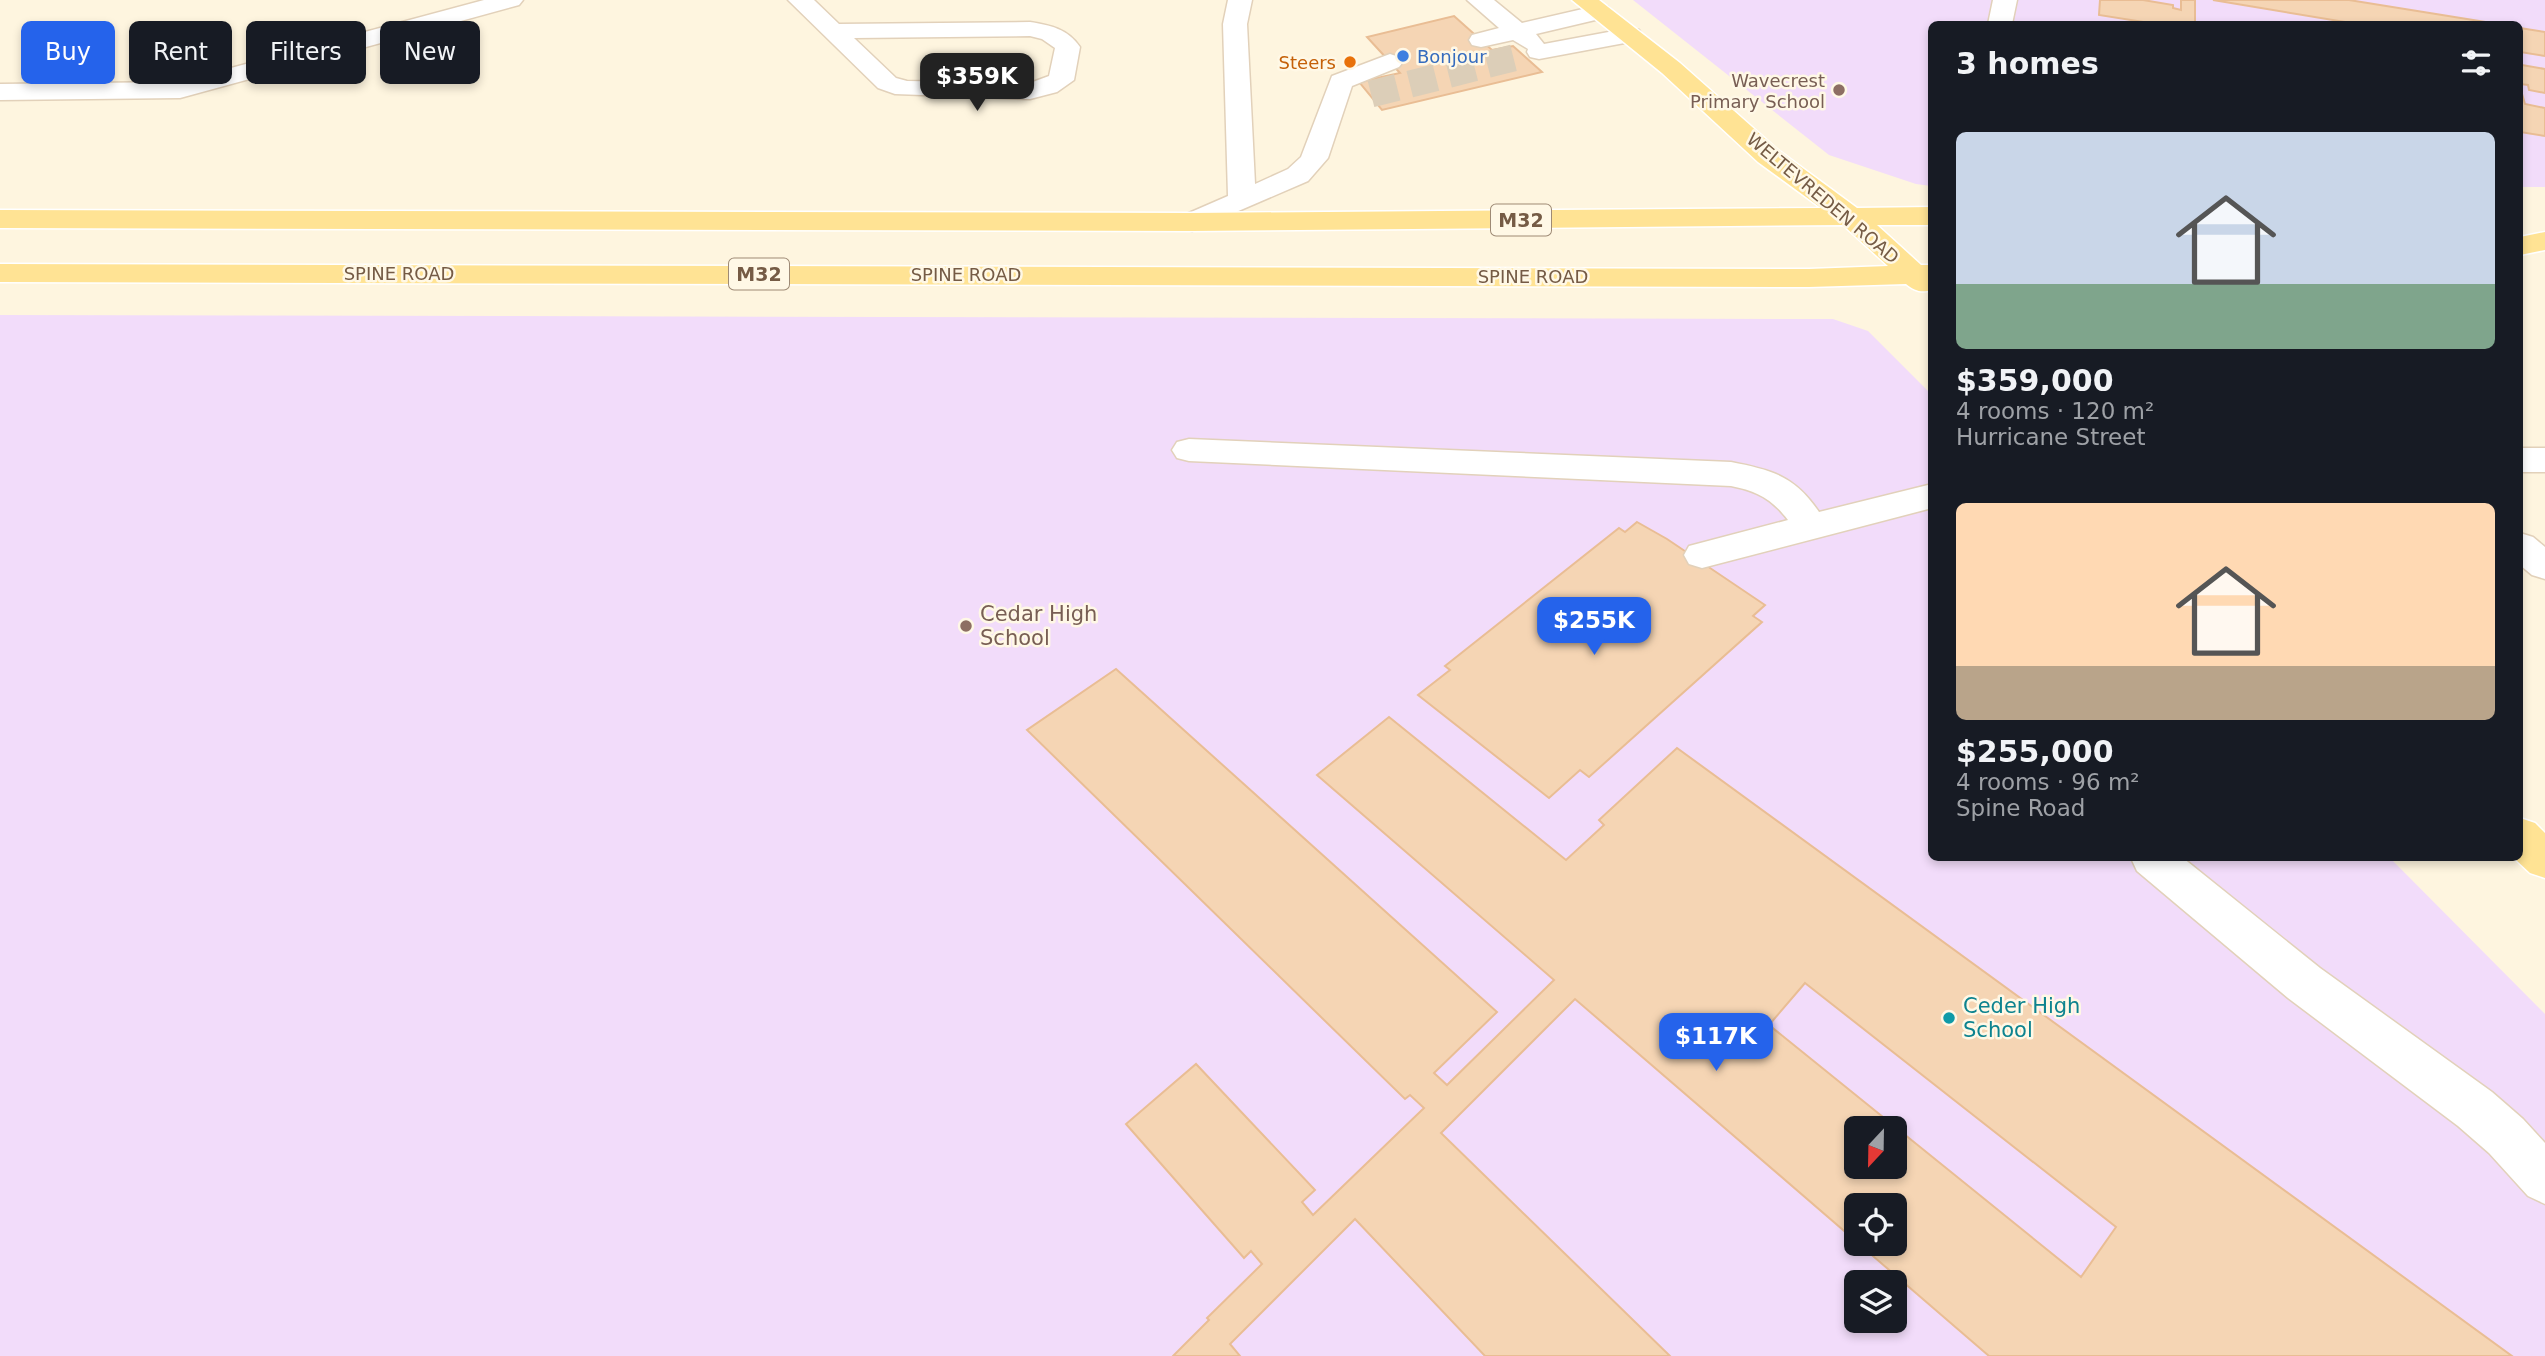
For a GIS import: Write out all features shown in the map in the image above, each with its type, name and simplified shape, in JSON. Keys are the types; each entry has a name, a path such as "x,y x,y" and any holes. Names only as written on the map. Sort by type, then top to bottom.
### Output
{"main road":[{"name":"WELTEVREDEN ROAD","path":"1592,6 1741,129 1768,156 1850,216 1925,279"},
{"name":"M32","path":"0,219 1192,222 1928,216"},
{"path":"2523,219 2545,221"},
{"path":"2523,245 2545,241"},
{"name":"SPINE ROAD","path":"0,273 1925,279"},
{"path":"2523,839 2545,860"}],"street":[{"path":"0,92 180,90 511,0"},
{"path":"800,0 887,83 904,89 1030,91 1048,88 1061,79 1068,47 1053,35 1030,29 833,31"},
{"path":"1240,0 1235,24 1242,198"},
{"path":"1479,0 1528,46"},
{"path":"2001,21 2005,0"},
{"path":"1528,46 1592,6"},
{"path":"1481,40 1528,46 1630,35"},
{"path":"1192,222 1298,174 1314,158 1344,78 1390,62"},
{"path":"1333,103 1371,94"},
{"path":"1189,450 1731,474 1765,480 1791,496 1811,527"},
{"path":"2523,460 2545,460"},
{"path":"1702,555 1928,497"},
{"path":"2523,548 2545,566"},
{"path":"2156,861 2304,983 2475,1109 2506,1136 2545,1179"}],"shaded area":[{"name":"Wavecrest Primary School","path":"1633,0 2545,0 2545,187 2523,187 2523,21 1928,21 1928,186 1829,155"},
{"name":"Cedar High School","path":"0,315 1833,319 1868,331 1928,391 1928,861 2393,861 2545,1014 2545,1356 0,1356"}],"building":[{"path":"2100,0 2143,0 2173,5 2173,8 2181,10 2181,0 2195,0 2195,21 2137,21 2099,15"},
{"path":"2213,0 2349,0 2479,21 2339,21"},
{"path":"1454,16 1492,50 1513,46 1542,72 1382,110 1359,82 1400,73 1367,37"},
{"path":"2523,28 2545,32 2545,56 2523,52"},
{"path":"2523,65 2545,69 2545,93 2529,90 2528,85 2523,84"},
{"path":"2523,97 2525,104 2545,108 2545,136 2523,132"},
{"path":"1637,522 1765,605 1753,616 1762,622 1589,777 1580,770 1549,798 1418,695 1450,670 1445,666 1619,528 1625,532"},
{"name":"Ceder High School","path":"1116,669 1497,1012 1434,1073 1447,1085 1554,980 1317,775 1389,717 1566,860 1604,825 1599,820 1677,748 2512,1356 1989,1356 1907,1285 1907,1270 1889,1270 1873,1256 1907,1256 1907,1193 1844,1193 1844,1231 1575,999 1441,1133 1670,1356 1485,1356 1355,1219 1230,1344 1240,1356 1173,1356 1262,1264 1251,1251 1244,1258 1126,1124 1196,1064 1315,1190 1302,1202 1313,1215 1424,1108 1410,1095 1405,1099 1027,730","holes":["1805,983 2116,1227 2081,1277 1908,1137 1908,1180 1844,1180 1844,1116 1882,1116 1769,1025"]}],"tunnel":[{"path":"1371,94 1521,56"}],"place":[{"name":"Bonjour","path":"1403,56"},
{"name":"Steers","path":"1350,62"},
{"name":"Wavecrest Primary School","path":"1839,90"},
{"name":"Cedar High School","path":"966,626"},
{"name":"Ceder High School","path":"1949,1018"}]}
